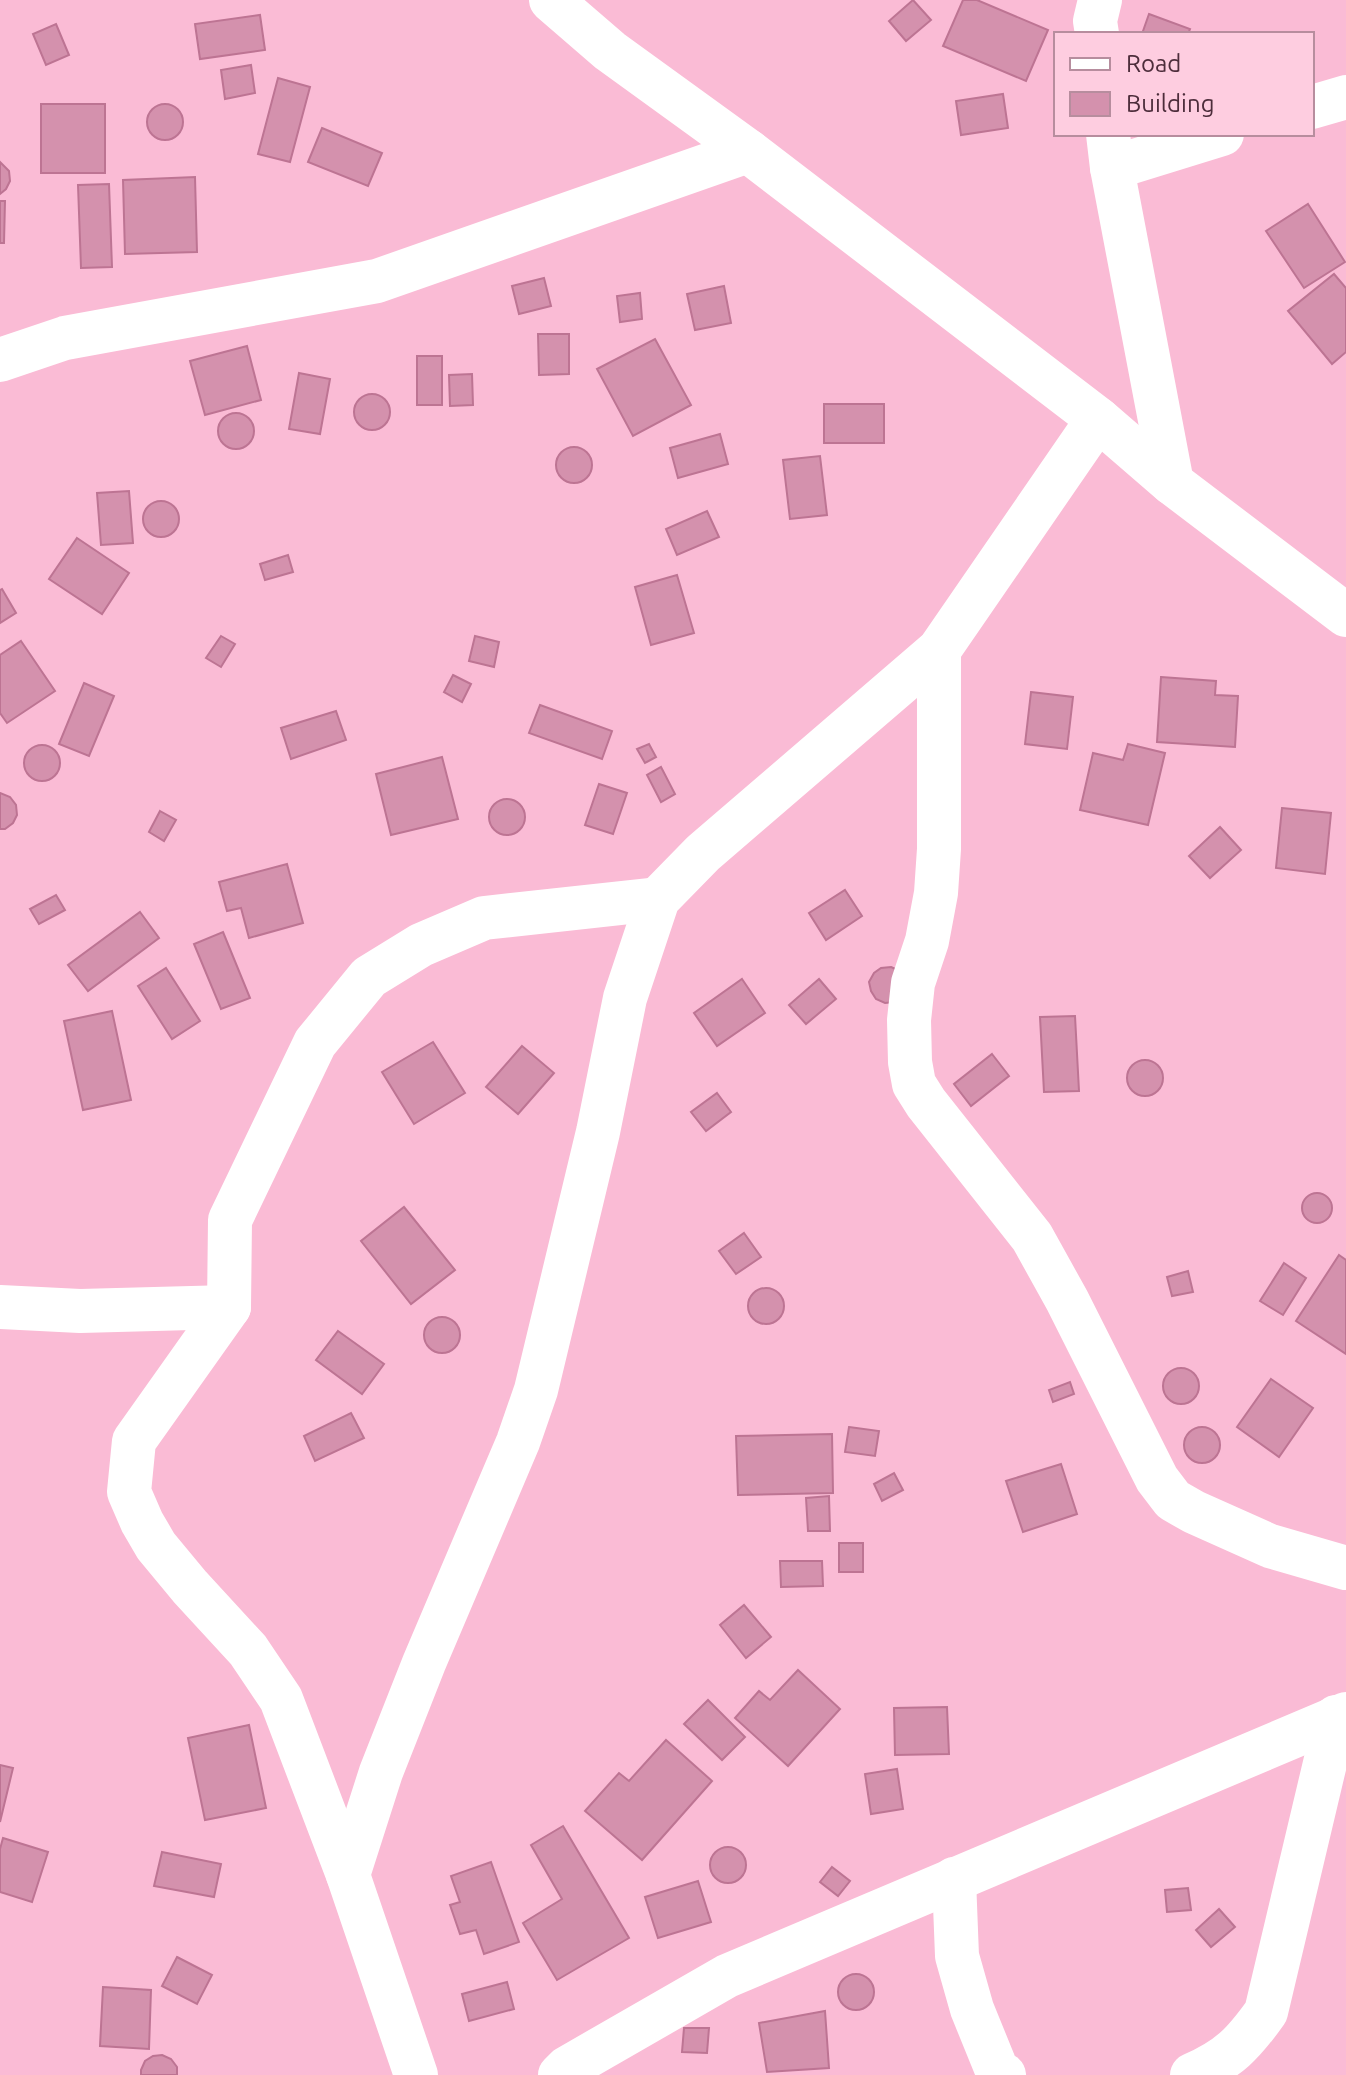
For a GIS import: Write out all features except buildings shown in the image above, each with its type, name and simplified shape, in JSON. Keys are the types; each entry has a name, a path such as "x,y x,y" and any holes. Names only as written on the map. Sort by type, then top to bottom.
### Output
{"street":[{"path":"551,0 610,51 748,151 1098,419 1172,483 1346,615"},
{"path":"1314,106 1346,97"},
{"path":"1172,483 1110,151 1209,136"},
{"path":"0,360 65,338 377,281 748,151"},
{"path":"348,1875 381,1772 518,1442 536,1390 598,1132 625,998 658,899 703,853 939,650 1098,419"},
{"path":"939,650 939,849 936,893 927,941 913,983 909,1020 914,1084 1032,1237 1157,1479 1173,1500 1270,1546 1346,1568"},
{"path":"416,2075 348,1875 281,1699 248,1650 156,1546 142,1522 129,1492 134,1441 229,1307 230,1220 315,1043 369,977 421,945 484,918 658,899"},
{"path":"0,1307 80,1311 229,1307"},
{"path":"560,2075 567,2068 727,1976 1341,1715"},
{"path":"1192,2075 1214,2065 1246,2040 1266,2012 1341,1715"},
{"path":"954,1879 957,1956 972,2009 998,2073 1004,2075"}]}
